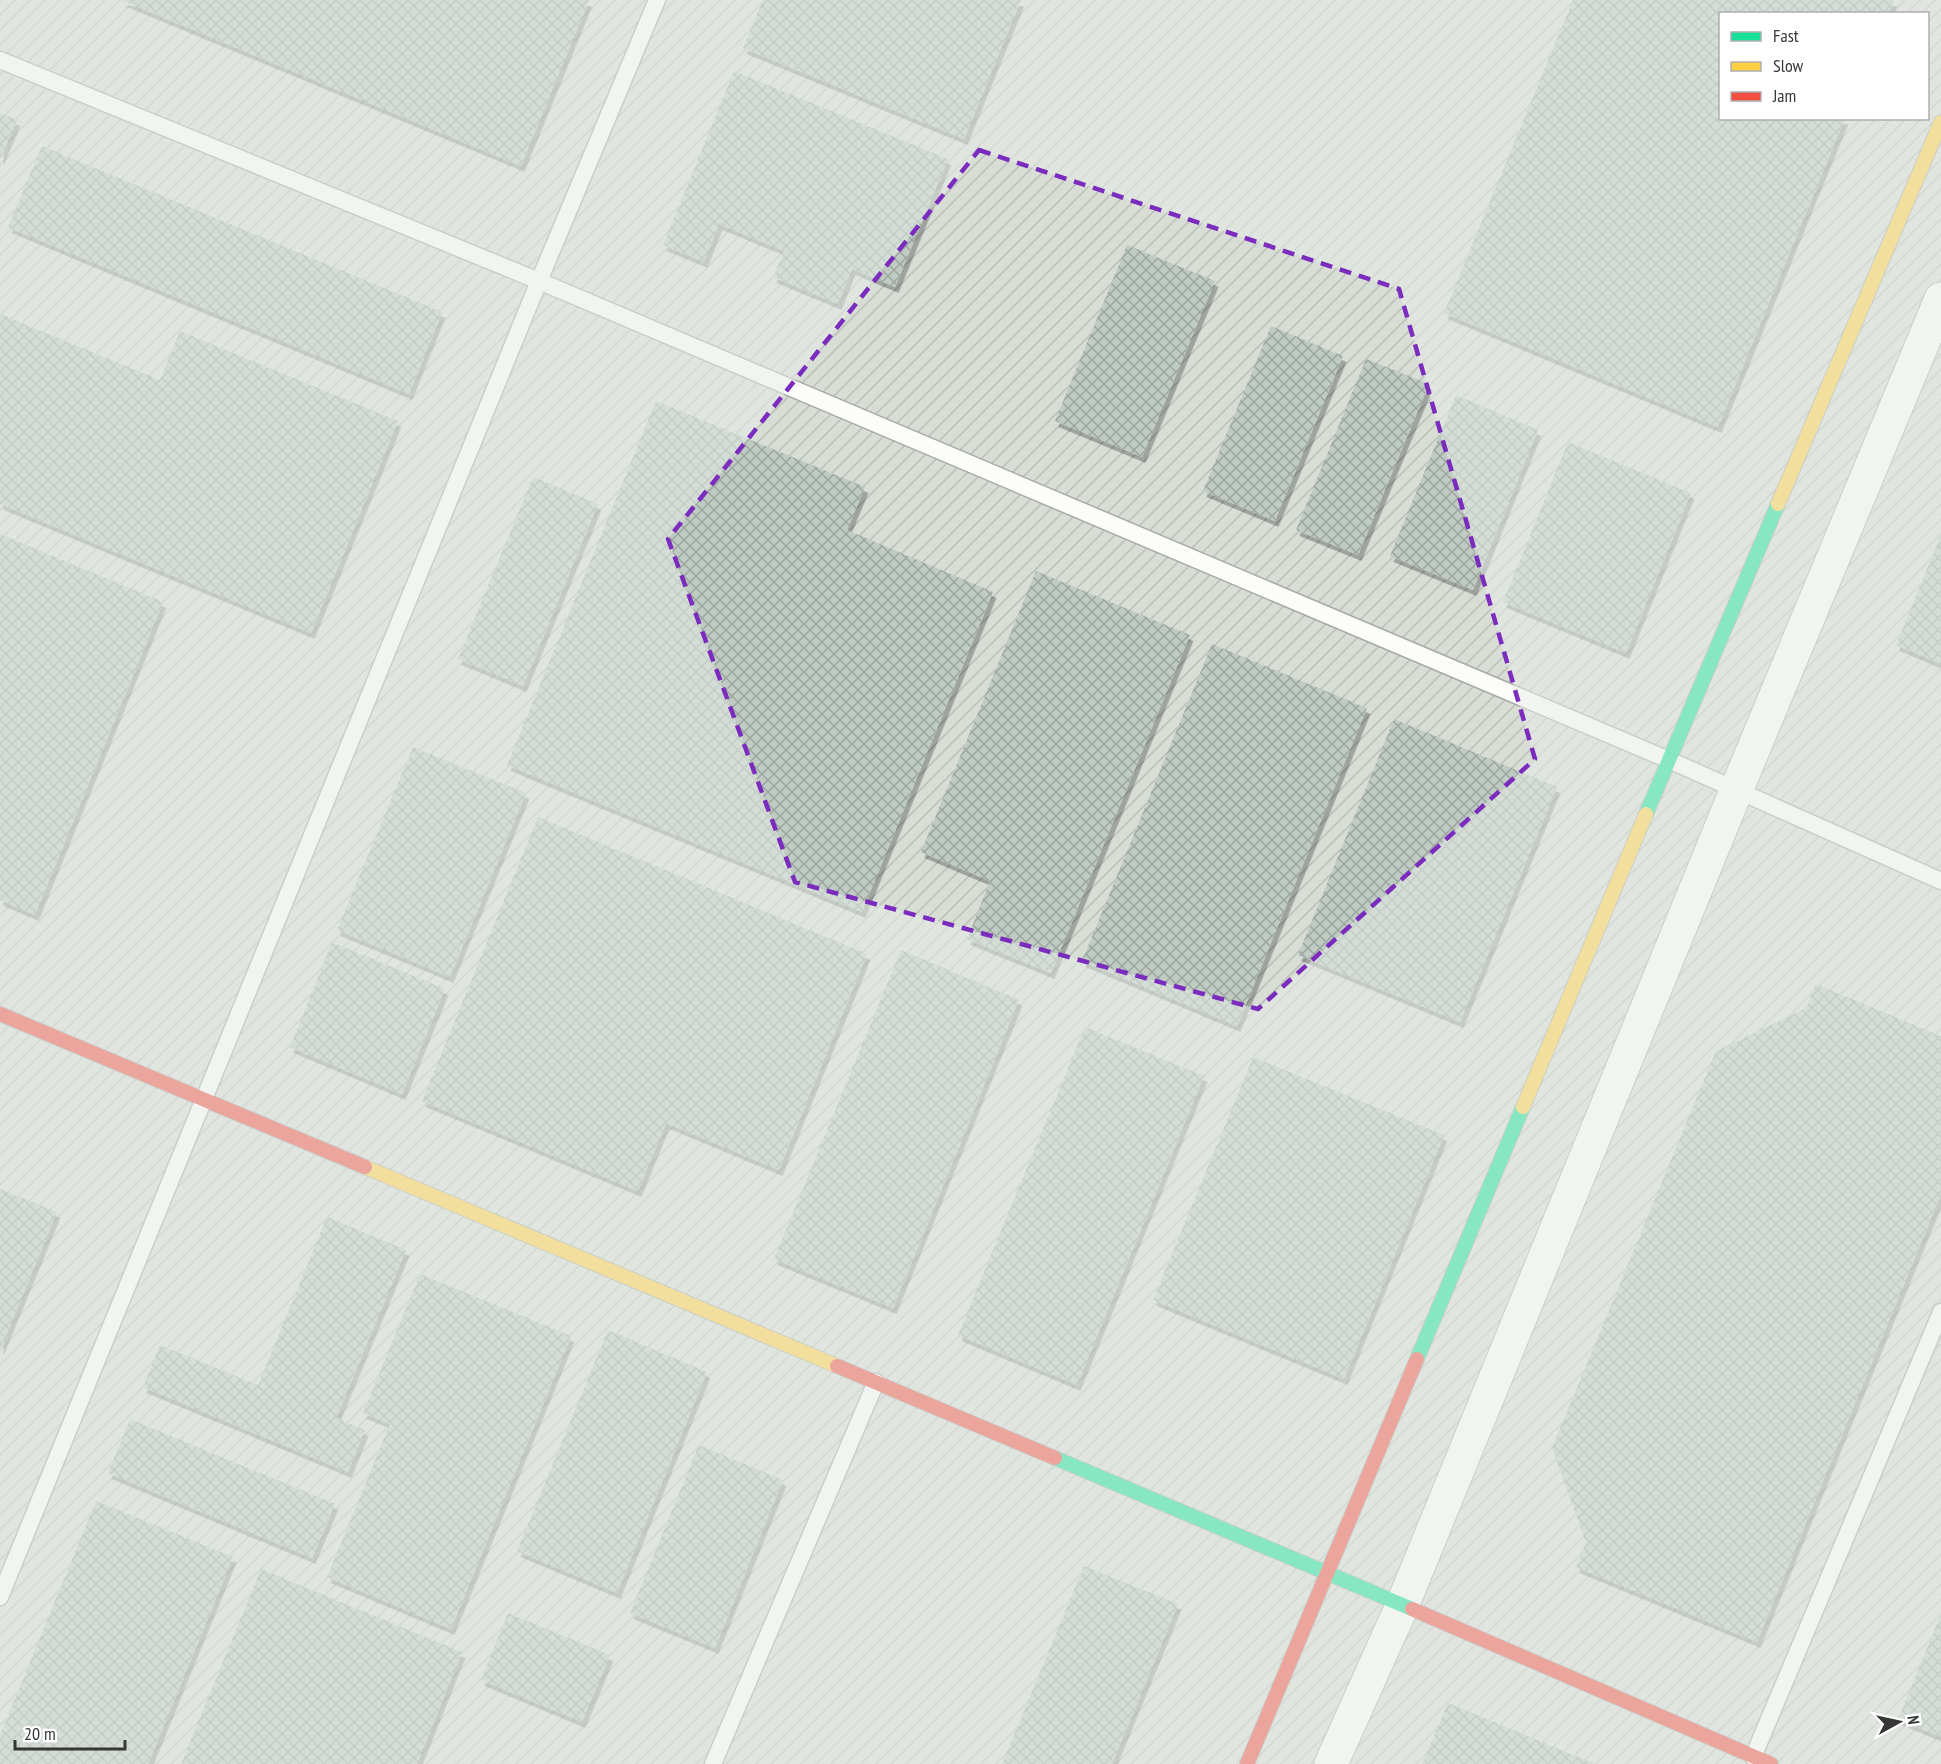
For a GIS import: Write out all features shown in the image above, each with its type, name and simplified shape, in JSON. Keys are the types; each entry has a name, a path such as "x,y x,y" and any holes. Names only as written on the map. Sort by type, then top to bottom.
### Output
{"street":[{"path":"1247,1764 1669,760 1941,122"},
{"path":"1331,1764 1402,1606 1736,791 1941,299"},
{"path":"0,1014 1327,1572 1771,1764"}],"lane":[{"path":"0,1597 539,281 657,0"},
{"path":"0,60 539,281 1669,760 1941,881"},
{"path":"1753,1757 1941,1312"},
{"path":"713,1764 876,1383"}],"highlighted area":[{"path":"979,150 1399,289 1535,759 1258,1009 795,882 668,539"}],"shaded area":[{"path":"0,0 1941,0 1941,1764 0,1764"}],"building":[{"path":"121,0 589,0 521,166"},
{"path":"763,0 1021,0 964,139 743,48"},
{"path":"1573,0 1894,0 1889,12 1719,12 1719,120 1844,120 1718,427 1444,313"},
{"path":"734,71 948,159 895,287 852,269 838,304 773,277 784,251 719,224 704,262 663,245"},
{"path":"0,113 17,120 0,160"},
{"path":"42,146 442,312 409,394 8,227"},
{"path":"1127,245 1215,281 1142,457 1055,421"},
{"path":"0,314 160,380 180,331 398,421 311,633 0,504"},
{"path":"1271,326 1343,356 1275,521 1203,491"},
{"path":"1366,359 1429,384 1358,555 1296,530"},
{"path":"1456,395 1538,430 1473,590 1390,556"},
{"path":"656,401 865,487 847,530 993,592 862,912 507,765"},
{"path":"1568,442 1691,493 1626,653 1503,602"},
{"path":"533,477 598,504 523,686 458,659"},
{"path":"0,534 163,602 35,915 0,900"},
{"path":"1941,535 1941,664 1896,645"},
{"path":"1036,571 1190,635 1051,973 967,939 990,881 921,852"},
{"path":"1212,644 1367,708 1237,1026 1082,961"},
{"path":"1394,719 1557,787 1460,1022 1298,955"},
{"path":"413,747 526,793 450,977 337,930"},
{"path":"538,817 867,954 779,1170 666,1123 638,1191 422,1101"},
{"path":"332,942 445,989 402,1094 290,1047"},
{"path":"901,950 1019,1000 893,1308 774,1259"},
{"path":"1816,984 1941,1036 1941,1194 1757,1642 1576,1567 1586,1543 1552,1448 1716,1051 1806,1008"},
{"path":"1085,1027 1204,1076 1077,1385 958,1335"},
{"path":"1253,1057 1444,1135 1344,1379 1153,1300"},
{"path":"0,1189 57,1212 0,1350"},
{"path":"327,1217 406,1250 336,1418 365,1430 348,1472 143,1387 160,1345 258,1385"},
{"path":"420,1274 571,1336 451,1629 327,1577 390,1424 363,1413"},
{"path":"608,1330 707,1372 617,1593 517,1551"},
{"path":"130,1419 335,1504 312,1558 108,1473"},
{"path":"699,1445 783,1480 715,1648 630,1613"},
{"path":"96,1501 233,1557 148,1764 0,1764 0,1735"},
{"path":"1084,1566 1178,1604 1112,1764 1002,1764"},
{"path":"261,1569 462,1652 417,1764 181,1764"},
{"path":"508,1613 610,1655 582,1722 481,1680"},
{"path":"1941,1614 1941,1737 1898,1719"},
{"path":"1448,1703 1595,1764 1422,1764"}],"traffic: fast":[{"path":"1646,814 1778,504"},
{"path":"1417,1359 1523,1107"},
{"path":"1055,1458 1412,1609"}],"traffic: slow":[{"path":"1778,504 1941,122"},
{"path":"1523,1107 1646,814"},
{"path":"365,1167 837,1366"}],"traffic: jam":[{"path":"0,1014 365,1167"},
{"path":"1247,1764 1417,1359"},
{"path":"837,1366 1055,1458"},
{"path":"1412,1609 1771,1764"}]}
